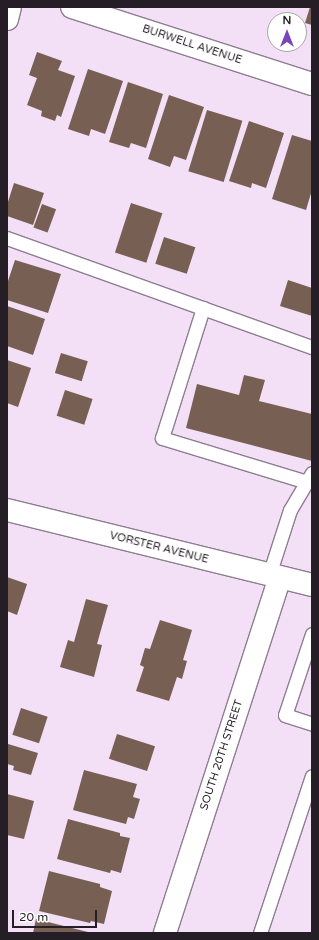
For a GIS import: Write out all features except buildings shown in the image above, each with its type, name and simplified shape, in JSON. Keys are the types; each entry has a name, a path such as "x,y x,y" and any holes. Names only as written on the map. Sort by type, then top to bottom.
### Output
{"street":[{"path":"7,19 10,7"},
{"name":"BURWELL AVENUE","path":"72,7 312,84"},
{"name":"VORSTER AVENUE","path":"7,510 312,585"},
{"name":"SOUTH 20TH STREET","path":"164,933 275,576"}],"lane":[{"path":"7,238 312,347"},
{"path":"202,308 162,438 310,477 290,510 275,576"},
{"path":"312,634 285,715 312,724"},
{"path":"260,933 312,776"}]}
